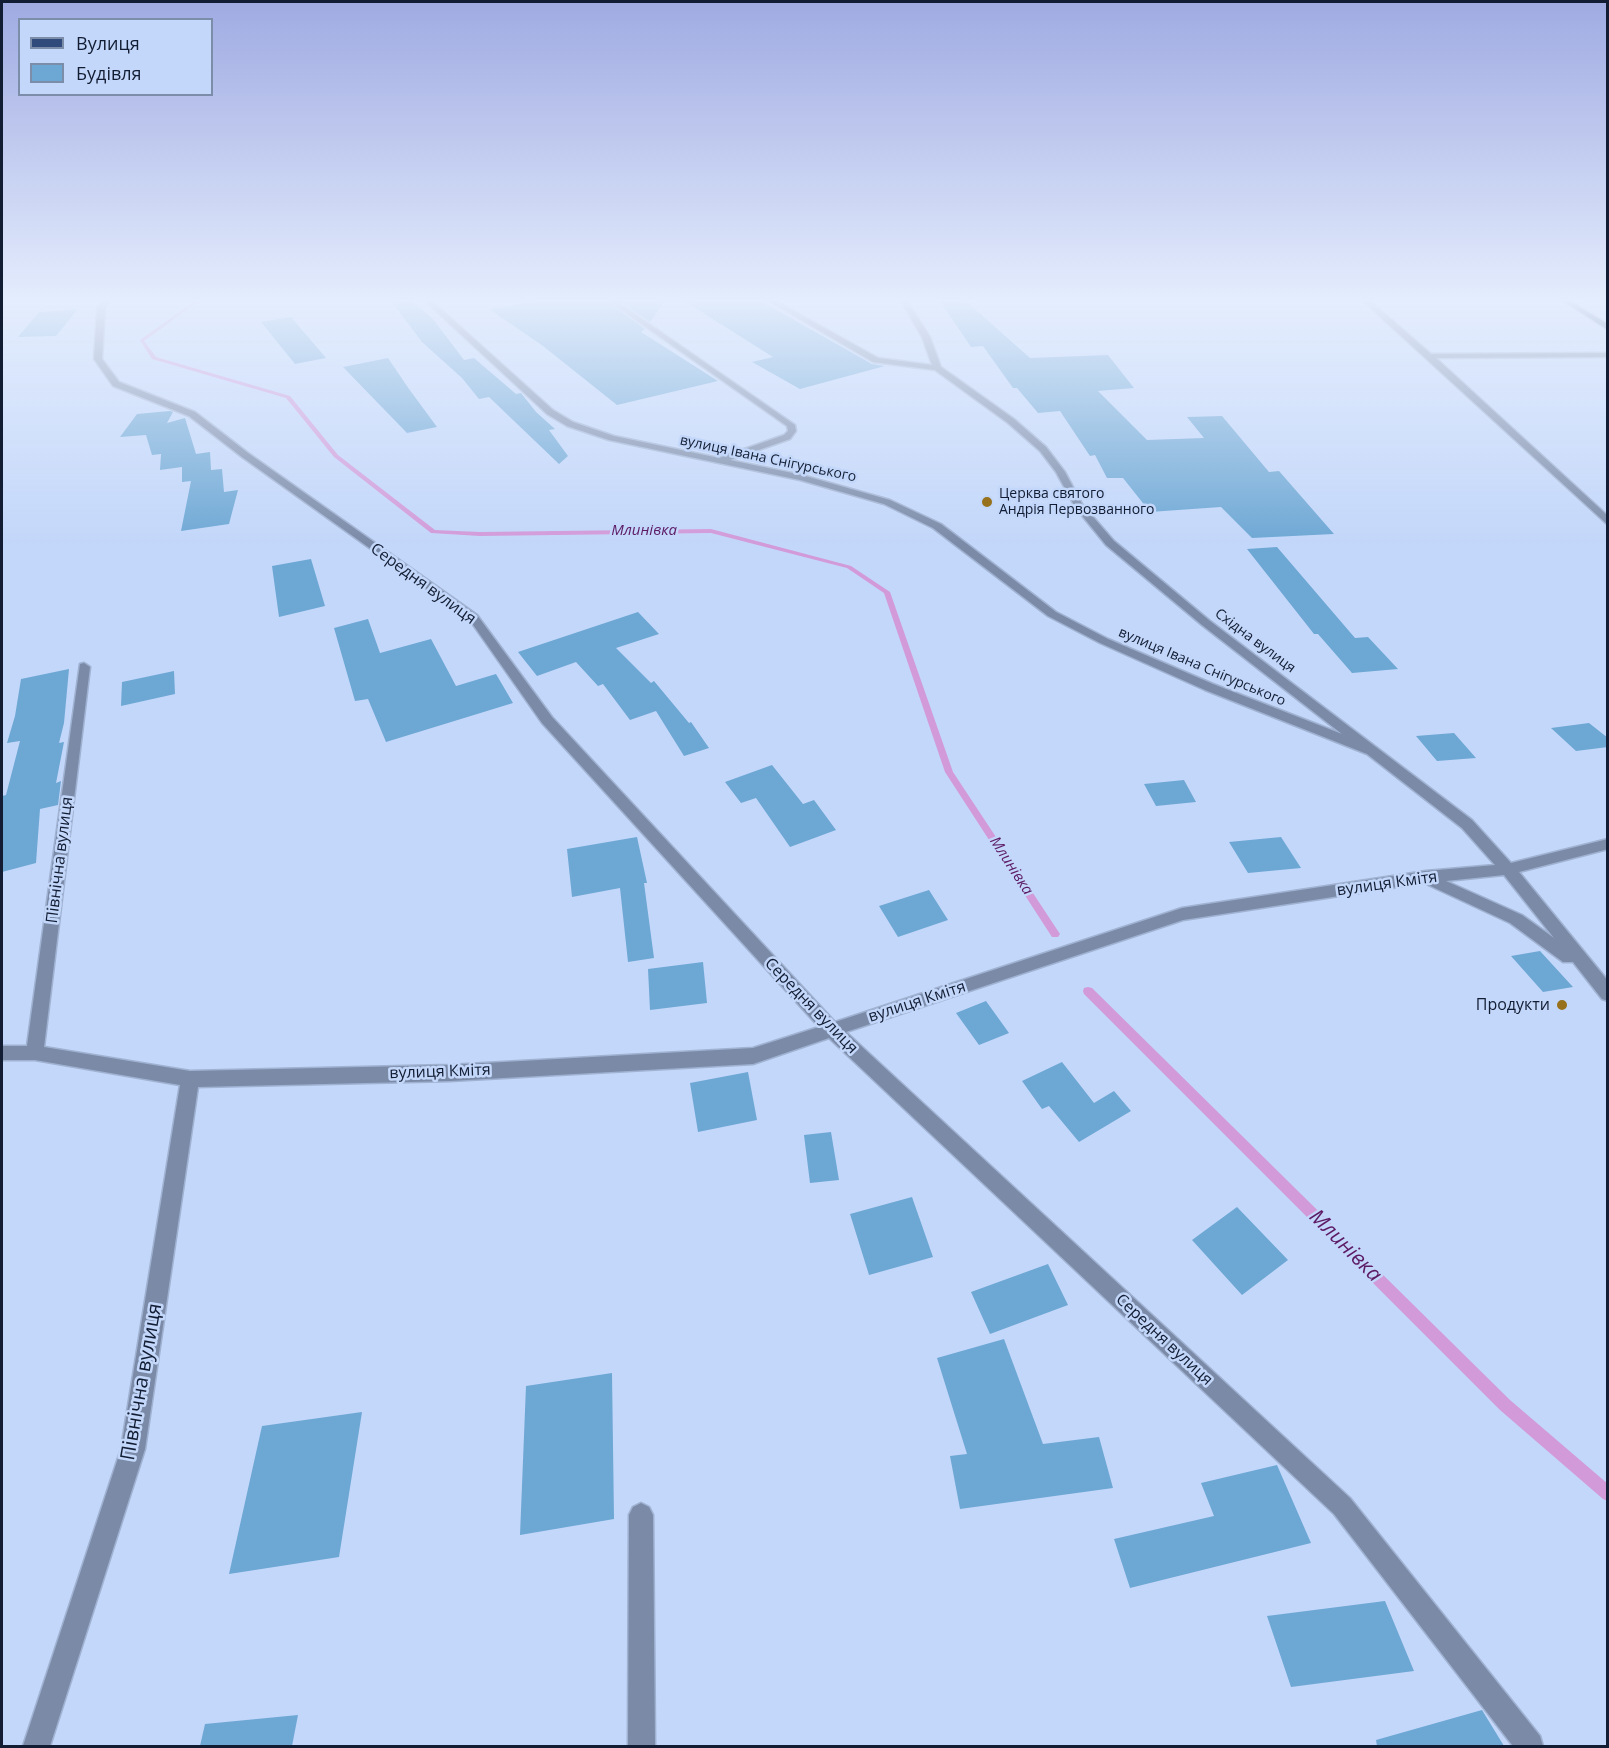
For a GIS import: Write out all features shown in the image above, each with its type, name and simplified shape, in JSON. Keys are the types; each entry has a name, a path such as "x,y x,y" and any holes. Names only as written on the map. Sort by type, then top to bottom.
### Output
{"street":[{"name":"Середня вулиця","path":"115,383 192,414 245,455 473,617 547,720 832,1030 1342,1506 1530,1746"},
{"name":"вулиця Івана Снігурського","path":"518,383 550,412 570,424 612,438 820,482 887,501 937,526 1052,614 1083,630 1209,687 1375,752"},
{"path":"719,461 787,437 792,431 791,425 730,383"},
{"name":"Східна вулиця","path":"957,383 1011,421 1043,449 1060,472 1078,505 1110,543 1137,567 1467,824 1508,869 1608,994"},
{"path":"1458,383 1608,522"},
{"name":"Північна вулиця","path":"35,1053 84,667"},
{"name":"вулиця Кмітя","path":"2,1053 35,1053 190,1078 450,1073 753,1056 1182,914 1426,877 1508,869 1608,844"},
{"path":"1426,877 1516,919 1551,942 1590,973"},
{"name":"Північна вулиця","path":"36,1746 133,1449 190,1078"},
{"path":"641,1515 642,1746"}],"building":[{"path":"358,383 405,383 437,427 407,433"},
{"path":"466,383 503,383 516,394 521,393 536,412 555,429 549,430 568,456 559,464 489,397 479,399"},
{"path":"589,383 711,383 617,405"},
{"path":"789,383 824,383 800,389"},
{"path":"1009,383 1130,383 1134,388 1098,391 1147,440 1204,438 1187,417 1222,416 1269,472 1279,471 1334,534 1252,538 1221,507 1150,512 1123,478 1107,478 1095,455 1090,456 1060,411 1038,413 1017,388 1013,388"},
{"path":"173,412 167,423 185,418 196,454 210,452 211,470 222,469 224,492 238,490 229,524 181,531 191,481 182,482 182,467 160,470 161,454 152,455 146,435 120,437 137,414"},
{"path":"1277,547 1355,638 1368,637 1398,669 1352,673 1318,634 1314,634 1247,549"},
{"path":"311,559 325,606 279,617 272,566"},
{"path":"638,612 659,634 616,648 651,683 654,681 689,723 691,722 709,748 684,756 656,711 630,720 603,684 598,686 576,662 537,676 518,652"},
{"path":"368,619 380,653 431,639 456,686 496,674 513,703 386,742 368,699 355,701 334,628"},
{"path":"69,669 64,723 59,743 64,742 56,783 61,781 58,805 40,809 36,863 2,872 2,796 6,795 20,741 7,743 15,716 21,679"},
{"path":"174,671 175,694 121,706 122,682"},
{"path":"1589,723 1608,738 1608,747 1576,751 1551,728"},
{"path":"1454,733 1476,758 1437,761 1416,736"},
{"path":"772,765 803,804 814,800 836,830 790,847 756,798 741,803 725,782"},
{"path":"1184,780 1196,802 1156,806 1144,784"},
{"path":"637,837 647,883 644,883 654,958 628,962 620,888 572,897 567,849"},
{"path":"1281,837 1301,868 1248,873 1229,842"},
{"path":"929,890 948,920 898,937 879,906"},
{"path":"1540,951 1573,987 1543,992 1511,956"},
{"path":"703,962 707,1003 650,1010 648,969"},
{"path":"986,1001 1009,1033 979,1045 956,1013"},
{"path":"1062,1062 1094,1103 1114,1091 1131,1111 1079,1142 1049,1106 1042,1109 1022,1081"},
{"path":"748,1072 757,1120 698,1132 690,1083"},
{"path":"831,1132 839,1180 810,1183 804,1135"},
{"path":"912,1197 933,1257 869,1275 850,1214"},
{"path":"1237,1207 1288,1260 1242,1295 1192,1240"},
{"path":"1048,1264 1068,1305 990,1334 971,1292"},
{"path":"1004,1339 1043,1444 1099,1437 1113,1488 960,1509 950,1456 967,1454 937,1358"},
{"path":"612,1373 614,1519 520,1535 526,1386"},
{"path":"362,1412 339,1557 229,1574 262,1426"},
{"path":"1277,1465 1311,1543 1130,1588 1114,1539 1214,1516 1201,1483"},
{"path":"1385,1601 1414,1671 1291,1687 1267,1616"},
{"path":"1482,1710 1504,1746 1377,1746 1376,1740"},
{"path":"298,1715 292,1746 200,1746 205,1724"}],"waterway":[{"name":"Млинівка","path":"238,383 288,397 336,456 433,532 480,534 711,531 849,567 887,592 949,772 1055,934"},
{"name":"Млинівка","path":"1088,991 1505,1405 1608,1494"}],"place":[{"name":"Церква святого Андрія Первозванного","path":"987,502"},
{"name":"Продукти","path":"1562,1005"}]}
